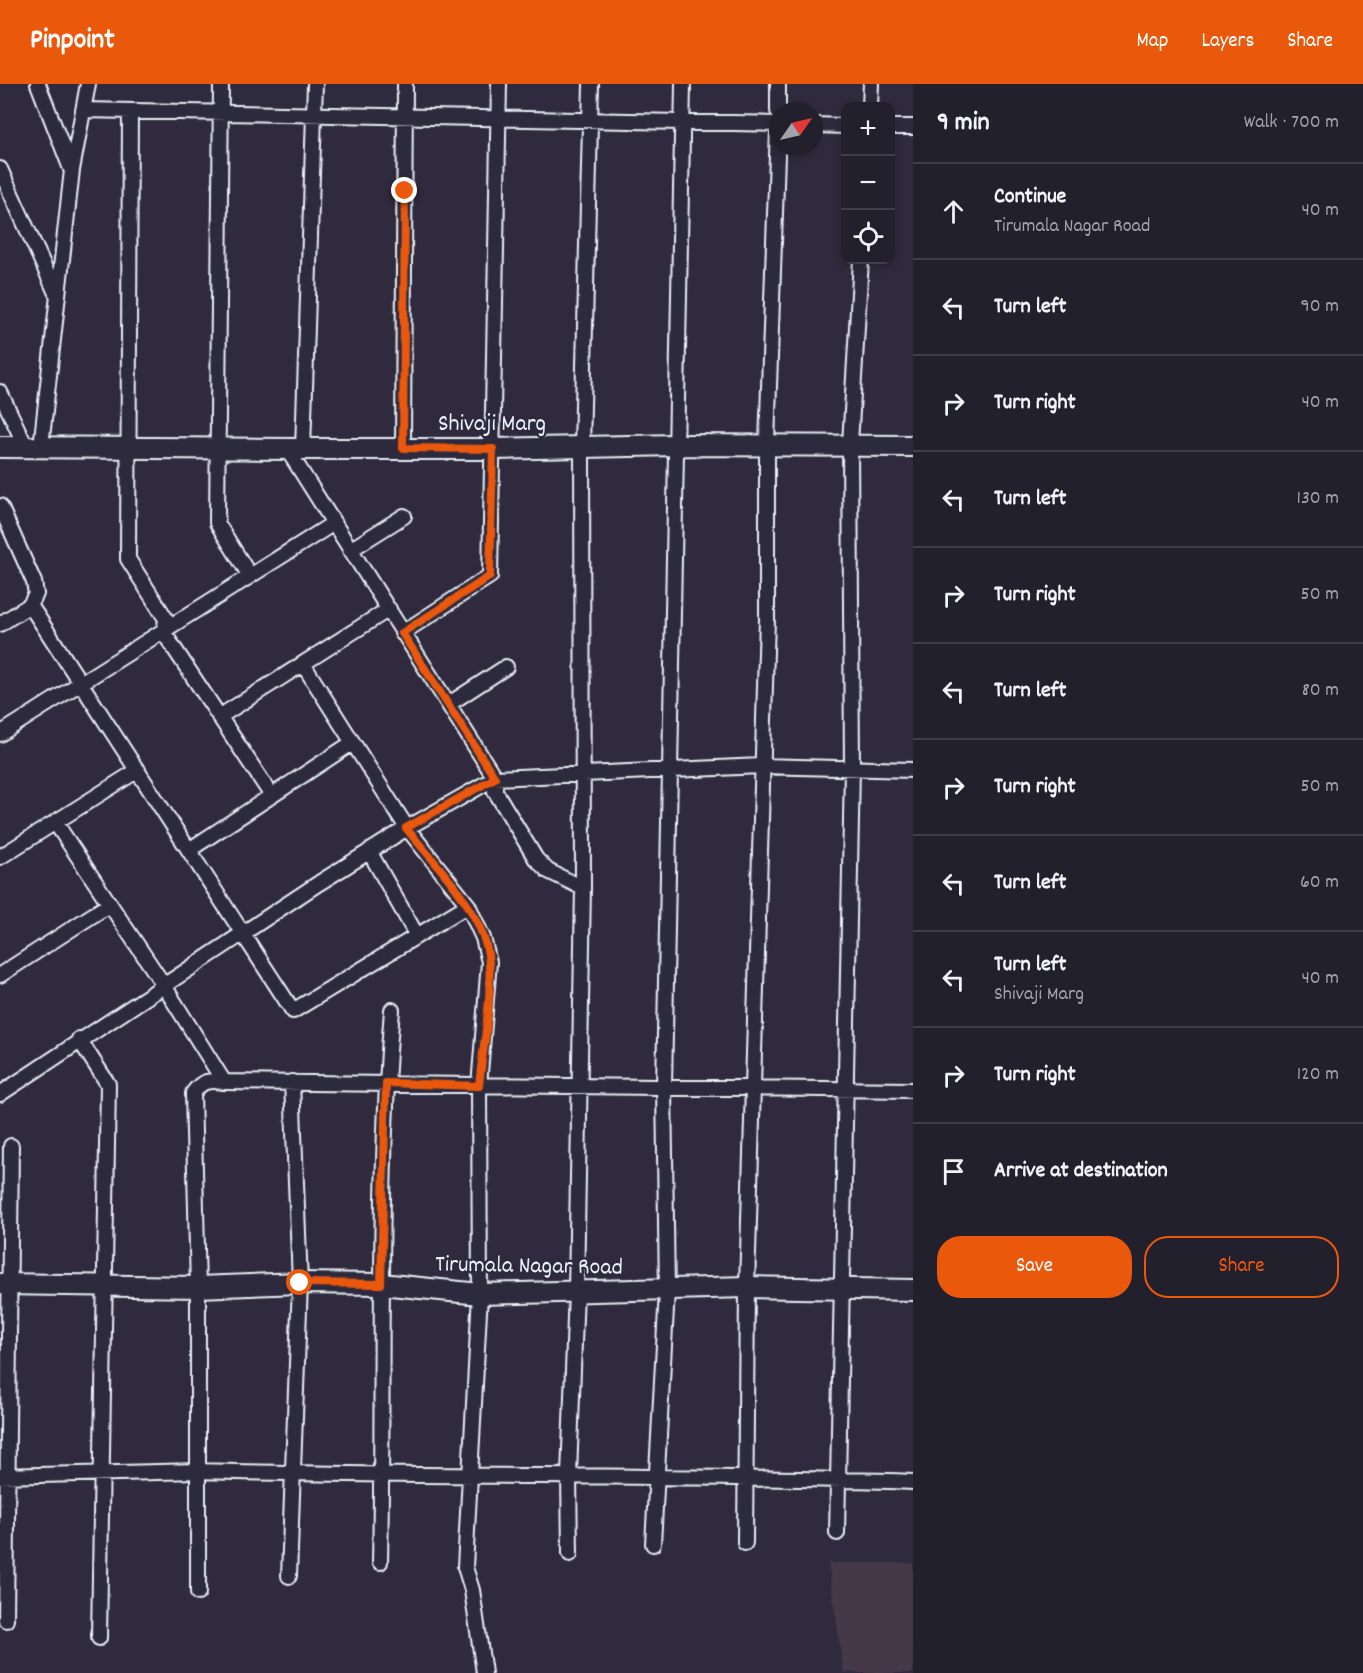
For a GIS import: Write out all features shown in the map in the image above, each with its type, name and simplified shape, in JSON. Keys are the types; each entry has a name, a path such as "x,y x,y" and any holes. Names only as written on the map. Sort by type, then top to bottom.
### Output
{"street":[{"path":"38,84 72,170"},
{"path":"33,447 72,170 88,84"},
{"path":"221,84 217,523 250,576"},
{"path":"315,84 295,449 350,550 495,778 495,791 536,859 548,871 583,888"},
{"path":"403,448 405,84"},
{"path":"402,633 490,576 499,84"},
{"path":"570,1554 569,1475 576,1291 583,888 582,447 591,84"},
{"path":"654,1544 667,1291 664,1087 680,122 683,84"},
{"path":"778,84 778,102"},
{"path":"870,102 871,84"},
{"path":"83,110 769,125"},
{"path":"130,112 128,559 166,619 164,633 272,796"},
{"path":"823,125 841,126"},
{"path":"895,127 913,127"},
{"path":"745,1543 751,1088 767,619 767,444 777,156"},
{"path":"0,169 56,293"},
{"path":"837,1533 852,768 850,444 861,264"},
{"path":"0,392 33,447"},
{"name":"Shivaji Marg","path":"0,447 493,449 767,444 913,446"},
{"path":"0,506 34,582 36,594 30,605 0,624"},
{"path":"350,550 404,516"},
{"path":"0,734 164,633 334,523"},
{"path":"30,605 293,1011 468,905"},
{"path":"219,717 389,609"},
{"path":"303,664 406,828 468,905 483,938 489,962 479,1086 480,1294 465,1567 472,1590 484,1673"},
{"path":"449,704 506,667"},
{"path":"189,850 352,743"},
{"path":"0,1094 163,984 369,851 495,778 583,772 671,771 761,766 913,770"},
{"path":"0,857 138,770"},
{"path":"55,822 163,984 224,1082"},
{"path":"369,851 417,936"},
{"path":"0,975 110,904"},
{"path":"380,1562 381,1284 386,1083 392,1010"},
{"path":"79,1040 108,1084 99,1638"},
{"path":"198,1593 198,1287 193,1093 200,1084 208,1080 479,1086 913,1090"},
{"path":"290,1576 300,1283 292,1082"},
{"path":"6,1620 5,1284 11,1146"},
{"name":"Tirumala Nagar Road","path":"5,1284 198,1287 300,1283 381,1284 480,1294 667,1291 747,1287 913,1290"},
{"path":"4,1475 198,1471 382,1476 747,1477 913,1482"}],"shaded area":[{"path":"828,1563 913,1563 913,1673 844,1673"}],"route":[{"path":"300,1283 381,1284 386,1083 479,1086 488,1001 489,962 483,938 468,905 406,828 495,778 402,633 490,576 493,449 403,448 405,191"}]}
